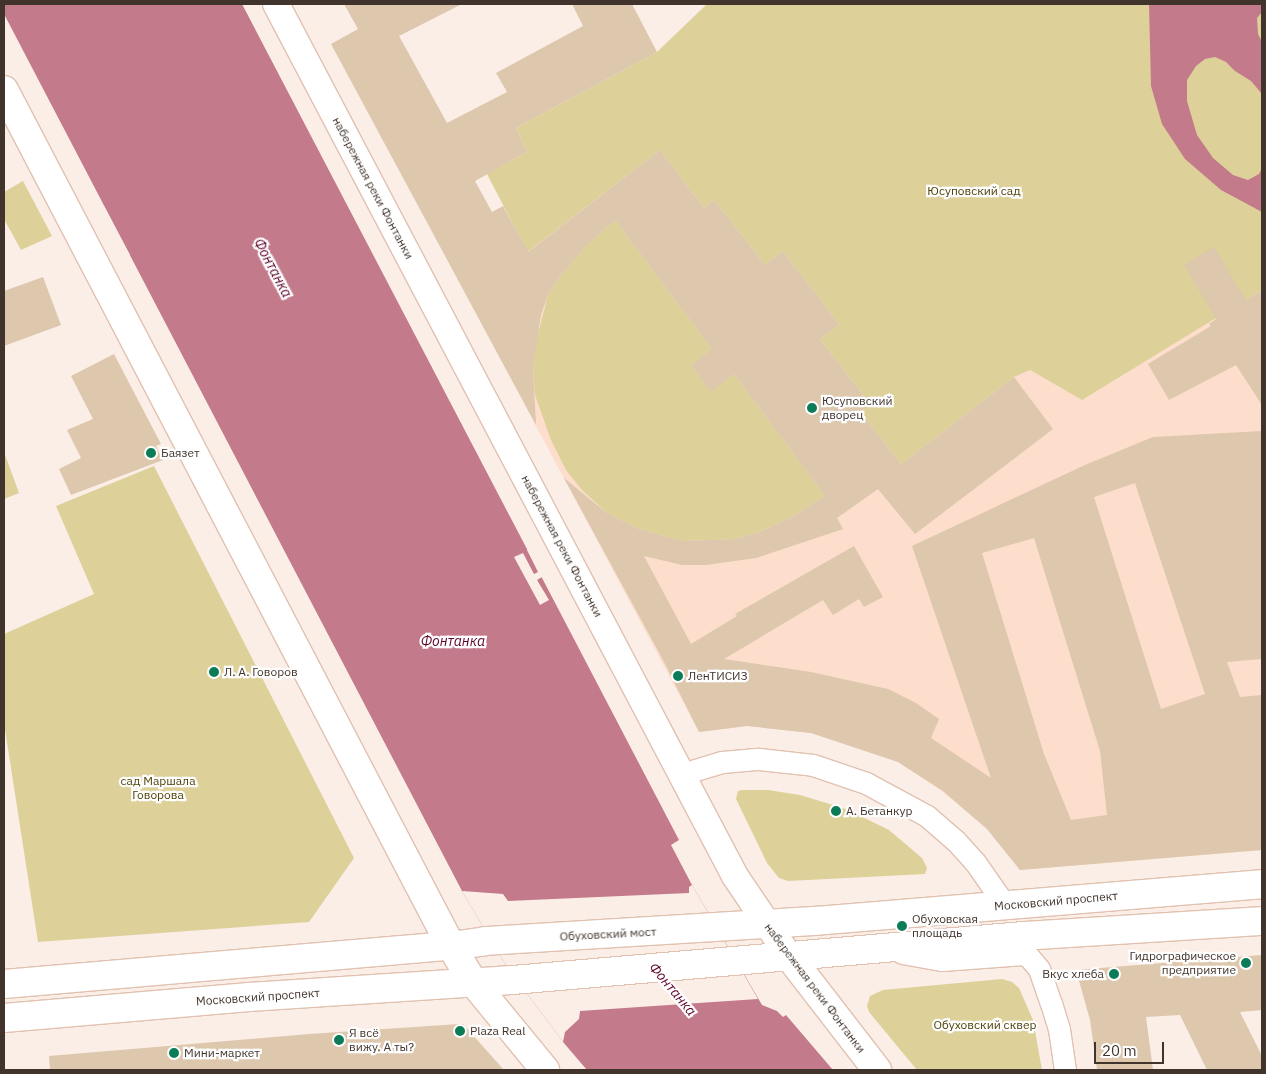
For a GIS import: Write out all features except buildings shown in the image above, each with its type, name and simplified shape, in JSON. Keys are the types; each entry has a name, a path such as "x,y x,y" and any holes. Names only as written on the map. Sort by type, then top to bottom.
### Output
{"main road":[{"path":"4,90 451,946 473,982 545,1070"},
{"name":"Московский проспект","path":"730,926 1262,884"},
{"path":"789,956 1023,936 1262,920"},
{"name":"Обуховский мост","path":"451,946 485,941 730,926"},
{"path":"4,984 451,946"},
{"name":"Московский проспект","path":"4,1018 249,998 513,980 789,956"},
{"name":"набережная реки Фонтанки","path":"789,956 877,1070"}],"street":[{"name":"набережная реки Фонтанки","path":"276,4 736,876 789,956"},
{"path":"682,774 722,762 759,759 812,765 866,783 927,816 955,840 975,862 1004,905"},
{"path":"874,949 942,960 1024,954 1029,957 1038,969 1051,1003 1059,1029 1065,1070"}],"shaded area":[{"path":"660,150 704,208 714,200 765,265 783,251 839,324 820,339 870,404 861,412 901,464 1014,377 1030,370 1082,400 1262,290 1262,850 1020,870 987,829 943,792 898,762 811,733 747,726 699,732 453,270 508,267"}],"green space":[{"name":"Юсуповский сад","path":"707,4 1262,4 1262,290 1082,400 1030,370 1014,377 901,464 860,411 870,404 820,339 839,324 783,251 765,265 714,200 704,208 660,150 508,267 520,238 487,174 527,152 516,128 657,52"},
{"path":"23,181 52,236 21,250 4,219 4,192"},
{"path":"615,220 712,349 691,365 710,391 734,374 825,496 790,518 759,532 735,539 681,541 637,528 607,513 582,490 566,470 551,440 535,395 533,368 536,342 548,295 561,275 586,246"},
{"path":"4,452 19,493 4,499"},
{"name":"сад Маршала Говорова","path":"154,466 354,858 309,922 38,942 4,723 4,634 94,594 56,506"},
{"path":"768,790 800,795 846,809 889,830 922,858 927,868 925,874 788,881 779,878 767,863 736,799 738,791"},
{"name":"Обуховский сквер","path":"1002,979 1012,982 1019,988 1033,1020 1042,1070 917,1070 869,1012 867,1006 870,996 883,990"}],"water":[{"name":"Фонтанка","path":"4,4 242,4 679,840 671,845 692,885 762,1005 777,1011 783,1017 786,1015 833,1070 587,1070 563,1042 505,964 462,891 4,14"},
{"path":"1149,4 1262,4 1262,12 1257,18 1258,34 1262,42 1262,94 1251,81 1235,71 1226,62 1215,57 1205,59 1196,66 1187,80 1187,101 1197,135 1213,158 1233,175 1248,180 1259,174 1262,168 1262,212 1221,190 1185,159 1162,124 1151,86"}],"pier":[{"path":"104,206 130,255 127,256 102,207"},
{"path":"530,548 557,600 555,602 542,577 537,580 549,600 540,605 514,557 523,553 534,574 538,572 527,550"},
{"path":"692,885 758,999 580,1011 579,1019 565,1032 563,1042 505,964 462,891 503,894 508,901 689,893 689,887"}],"place":[{"name":"Юсуповский дворец","path":"812,408"},
{"name":"Баязет","path":"151,453"},
{"name":"Л. А. Говоров","path":"214,672"},
{"name":"ЛенТИСИЗ","path":"678,676"},
{"name":"А. Бетанкур","path":"836,811"},
{"name":"Обуховская площадь","path":"902,926"},
{"name":"Гидрографическое предприятие","path":"1246,963"},
{"name":"Вкус хлеба","path":"1114,974"},
{"name":"Plaza Real","path":"460,1031"},
{"name":"Я всё вижу. А ты?","path":"339,1040"},
{"name":"Мини-маркет","path":"174,1053"}]}
